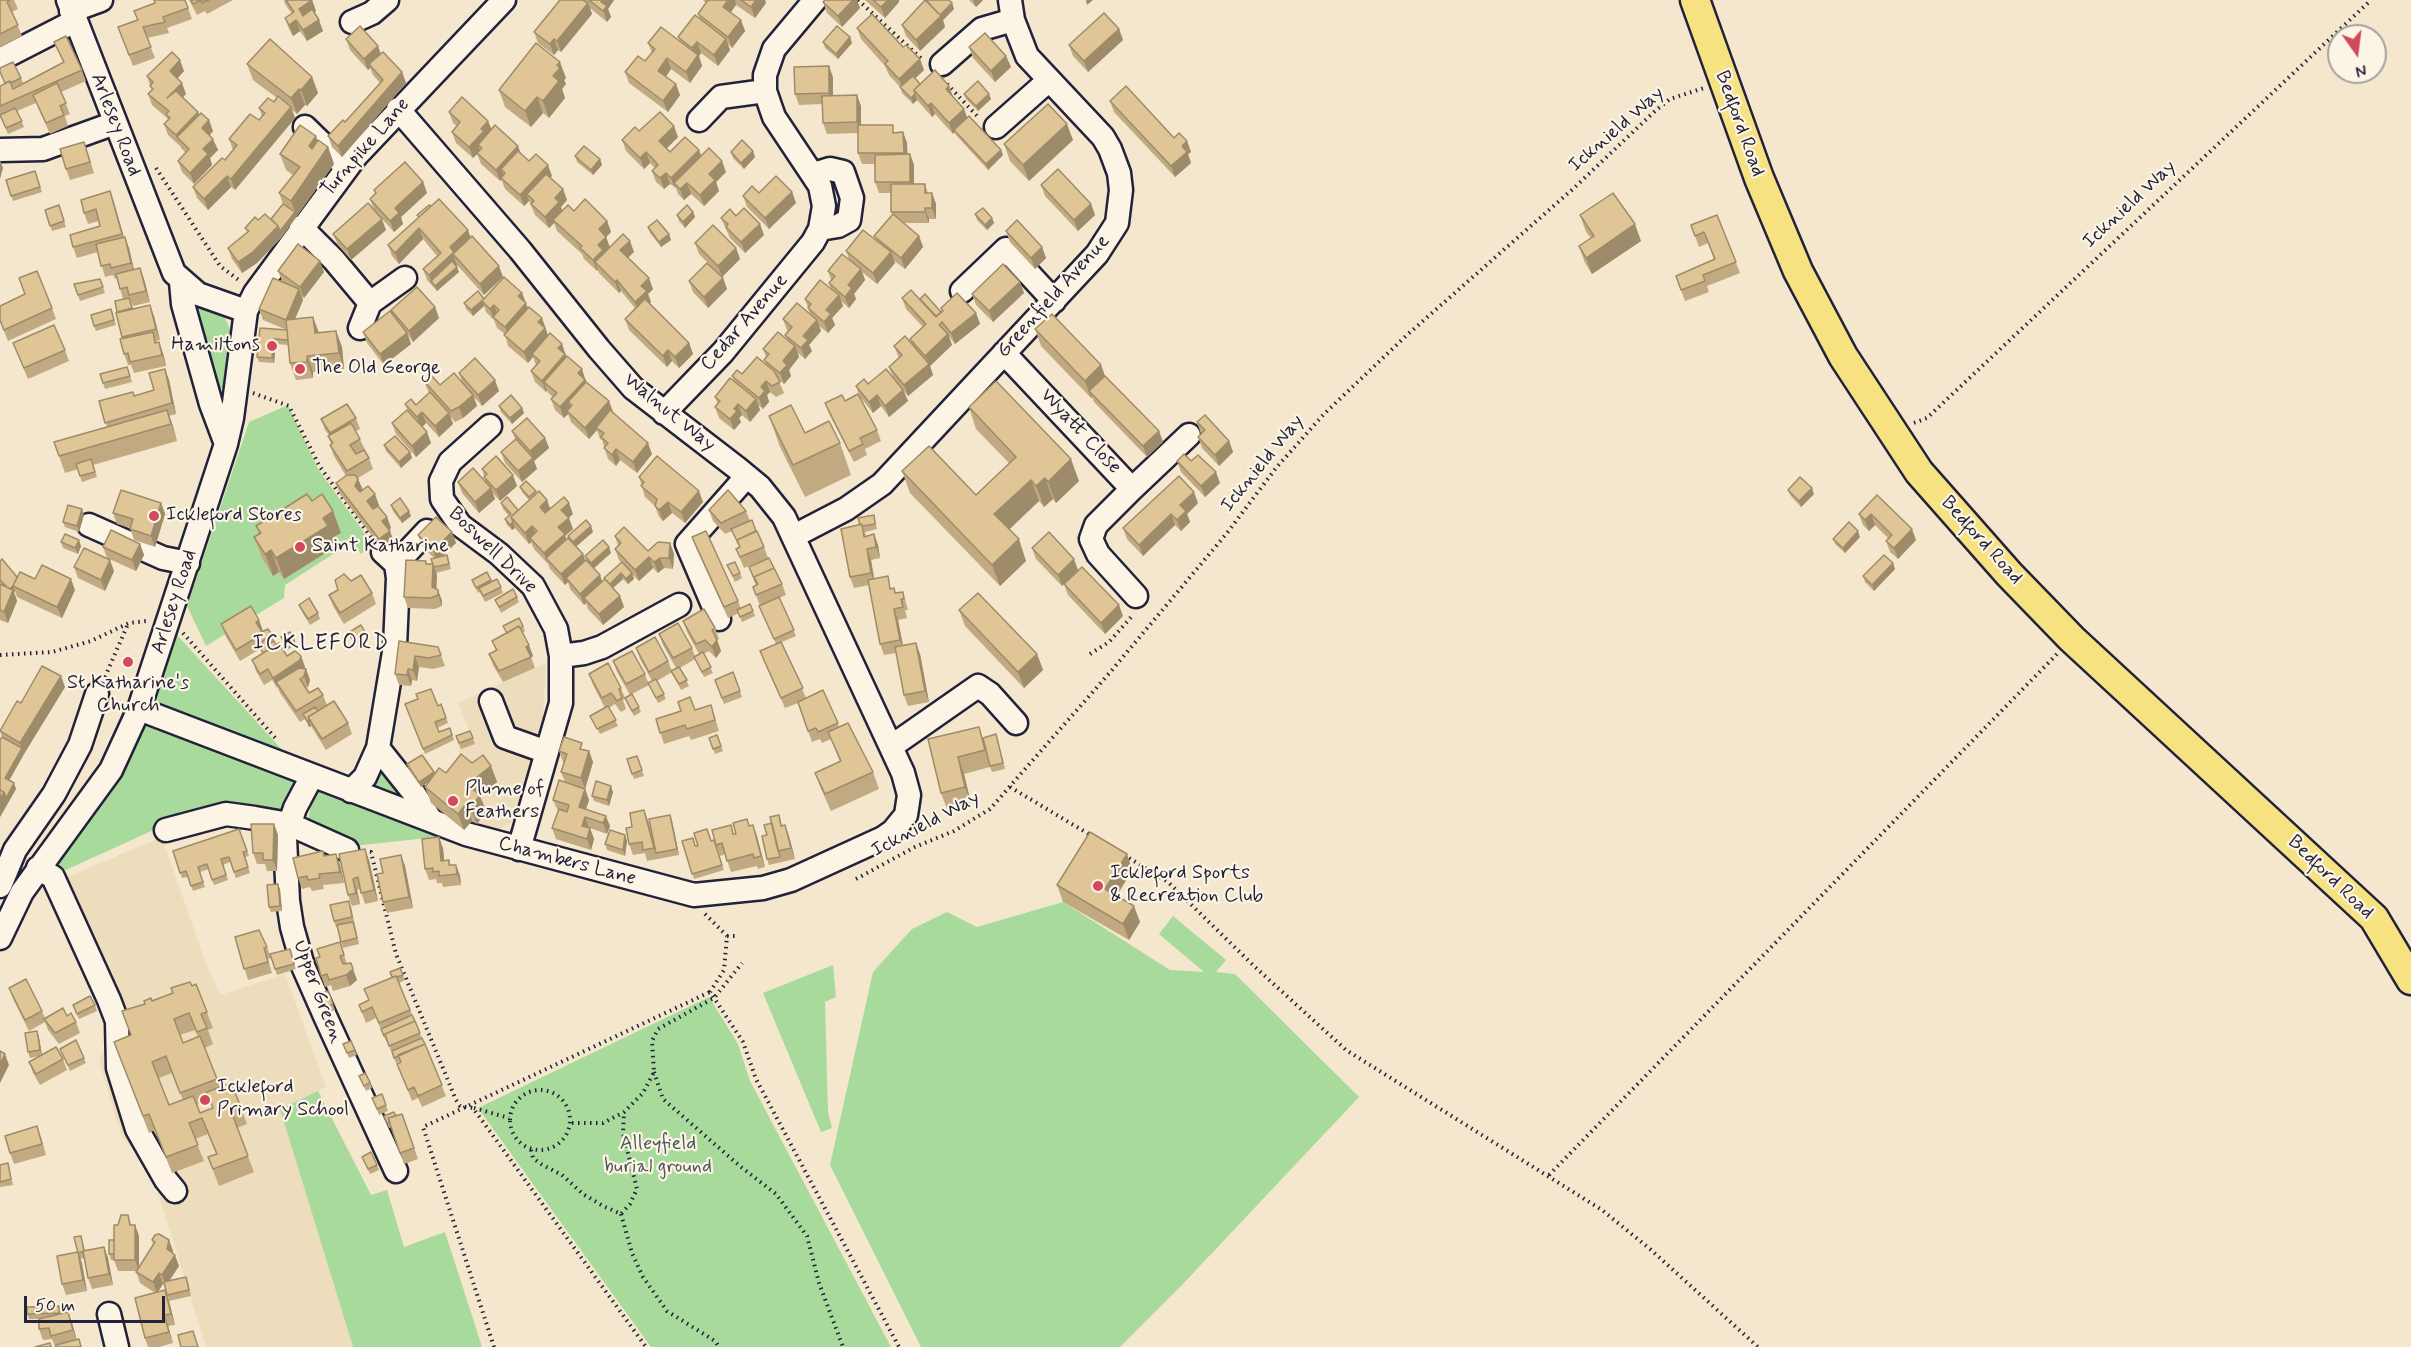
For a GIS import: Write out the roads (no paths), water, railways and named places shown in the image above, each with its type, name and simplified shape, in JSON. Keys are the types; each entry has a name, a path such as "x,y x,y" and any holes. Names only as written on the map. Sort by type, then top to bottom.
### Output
{"main road":[{"name":"Bedford Road","path":"1695,0 1759,178 1798,272 1843,356 1919,472 2009,574 2072,639 2374,918 2411,980"}],"street":[{"path":"1,59 71,11 101,0"},
{"path":"352,22 372,13 387,0"},
{"name":"Turnpike Lane","path":"251,302 301,227 346,168 398,109 504,0"},
{"name":"Cedar Avenue","path":"664,413 723,352 813,242 820,229 824,215 823,197 814,174 774,117 765,91 765,75 774,49 815,0"},
{"path":"938,68 982,29 1012,10"},
{"name":"Greenfield Avenue","path":"794,536 846,509 882,484 1054,301 1108,240 1117,223 1121,190 1115,159 1104,137 1048,81 1027,56 1012,10"},
{"name":"Arlesey Road","path":"0,938 22,892 77,813 111,770 139,709 226,444 251,302 198,294 181,282 169,264 71,11"},
{"path":"996,127 1048,81"},
{"path":"699,120 721,97 765,91"},
{"name":"Walnut Way","path":"398,109 520,250 633,388 747,476 772,501 794,536 840,641 892,746 909,795 906,815 893,831 884,838 828,865"},
{"path":"0,150 52,147 115,123"},
{"path":"305,127 346,168"},
{"path":"301,227 334,260 370,303"},
{"path":"962,291 1006,249 1054,301"},
{"path":"360,328 370,303 405,278"},
{"name":"Arlesey Road","path":"181,282 183,304 211,404 226,444"},
{"name":"Wyatt Close","path":"1004,353 1132,489 1096,525 1091,539 1098,554 1136,596"},
{"name":"Boswell Drive","path":"490,426 450,462 441,481 442,499 460,525 499,554 533,586 556,629 561,656 561,703 519,849"},
{"path":"1132,489 1189,435"},
{"path":"719,619 687,544 747,476"},
{"path":"89,525 163,558 188,563"},
{"path":"351,791 365,777 378,748 395,646 398,578 389,558 427,531"},
{"path":"561,656 602,647 679,605"},
{"path":"892,746 978,686 990,694 1016,723"},
{"path":"0,886 7,847 54,794 80,745 97,694"},
{"path":"491,701 505,737 547,752"},
{"path":"139,709 309,774"},
{"path":"378,748 413,792 431,820"},
{"name":"Chambers Lane","path":"309,774 466,834 694,895 763,888 828,865"},
{"name":"Upper Green","path":"309,774 285,838 288,901 296,942 353,1082 396,1171"},
{"path":"54,794 77,813"},
{"path":"166,830 226,814 289,824 347,850"},
{"path":"38,868 53,877 127,1017 118,1068 137,1129 166,1180 175,1191"},
{"path":"109,1314 117,1347"}],"place":[{"name":"Hamiltons","path":"272,346"},
{"name":"The Old George","path":"300,369"},
{"name":"Ickleford Stores","path":"154,516"},
{"name":"Saint Katharine","path":"300,547"},
{"name":"St Katharine's Church","path":"128,662"},
{"name":"Plume of Feathers","path":"453,801"},
{"name":"Ickleford Sports & Recreation Club","path":"1098,886"},
{"name":"Ickleford Primary School","path":"205,1100"}],"district":[{"name":"ICKLEFORD","path":"321,644"}],"park label":[{"name":"Alleyfield burial ground","path":"658,1156"}]}
